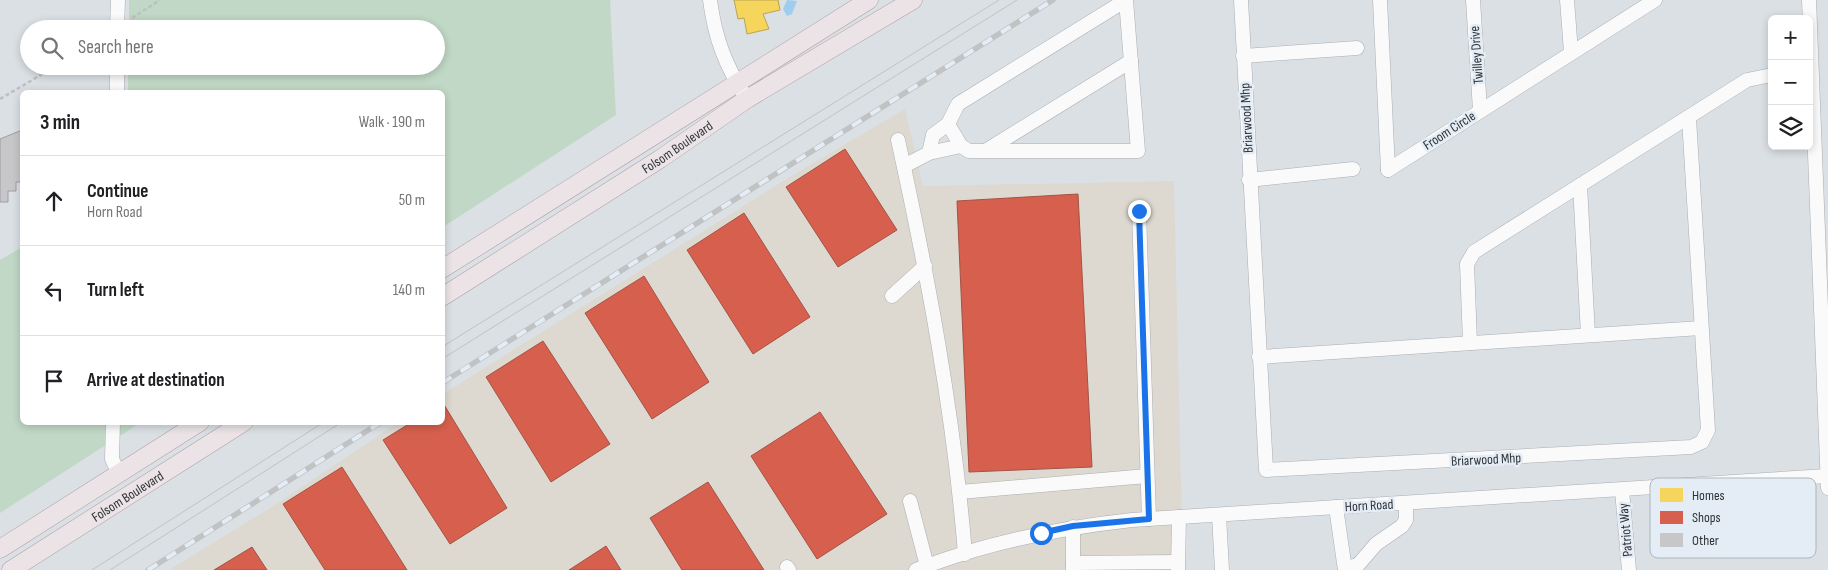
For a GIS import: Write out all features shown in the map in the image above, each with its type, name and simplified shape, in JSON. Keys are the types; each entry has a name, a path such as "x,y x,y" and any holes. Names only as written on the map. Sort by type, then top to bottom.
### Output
{"main road":[{"name":"Folsom Boulevard","path":"445,267 869,0"},
{"name":"Folsom Boulevard","path":"445,295 660,159 747,100 913,0"},
{"name":"Folsom Boulevard","path":"0,549 195,425"},
{"name":"Folsom Boulevard","path":"11,570 239,425"},
{"path":"35,555 53,530 118,487 119,474"}],"street":[{"path":"117,20 118,0"},
{"path":"710,0 728,70 747,100"},
{"path":"929,153 934,135 948,124 958,104 1126,0 1138,151 969,151 961,146 948,124"},
{"name":"Briarwood Mhp","path":"1240,0 1266,470 1672,448 1697,445 1706,436 1708,430 1689,118"},
{"name":"Froom Circle","path":"1380,0 1388,170 1655,0"},
{"name":"Twilley Drive","path":"1472,0 1480,110"},
{"path":"1567,0 1571,52"},
{"path":"1809,0 1811,60"},
{"path":"1243,56 1357,48"},
{"path":"986,151 1131,62"},
{"path":"117,75 117,90"},
{"path":"1470,343 1467,264 1469,257 1474,252 1747,80 1768,76"},
{"path":"1812,105 1828,482"},
{"path":"898,140 925,266 960,492 965,554"},
{"path":"904,166 929,153 961,146"},
{"path":"1249,180 1353,169"},
{"path":"1580,185 1588,335"},
{"path":"1139,211 1149,519"},
{"path":"892,296 925,266"},
{"path":"1259,357 1701,328"},
{"path":"113,425 112,459 119,474"},
{"path":"960,492 1148,476"},
{"name":"Horn Road","path":"930,567 965,554 1073,526 1179,517 1650,489"},
{"name":"Patriot Way","path":"1622,490 1629,570"},
{"path":"910,501 930,567"},
{"path":"1336,507 1345,569 1358,565 1378,542 1402,526 1406,520 1406,503"},
{"path":"1219,515 1222,570"},
{"path":"1073,526 1073,566 1178,566 1179,517"}],"path":[{"path":"129,20 160,0"},
{"path":"0,99 41,75"}],"shaded area":[{"path":"905,109 923,186 1174,181 1183,570 169,570 278,503 394,425 445,425 445,393 793,175"}],"green space":[{"path":"129,0 610,0 616,115 445,226 445,90 128,90 128,75 445,75 445,20 129,20"},
{"path":"20,248 20,425 137,425 0,513 0,260"}],"water":[{"path":"787,0 797,1 792,14 787,16 783,9"}],"building: Homes":[{"path":"734,0 778,0 780,10 763,14 769,29 747,34 744,18 738,19"}],"building: Shops":[{"path":"845,149 897,230 838,267 786,187"},
{"path":"1078,194 1092,467 969,472 957,201"},
{"path":"744,213 810,317 753,354 687,250"},
{"path":"644,276 709,382 652,419 585,313"},
{"path":"543,341 610,444 551,482 486,377"},
{"path":"445,406 507,508 450,544 383,440 407,425 445,425"},
{"path":"820,412 887,514 817,559 751,456"},
{"path":"342,467 407,570 325,570 283,504"},
{"path":"708,482 764,570 682,570 650,518"},
{"path":"606,546 621,570 569,570"},
{"path":"252,547 267,570 214,570"}],"building: Other":[{"path":"20,131 20,182 16,182 16,191 8,191 8,202 0,202 0,139"}],"tram line":[{"path":"445,345 999,0"},
{"path":"445,357 1017,0"},
{"path":"92,570 319,425"},
{"path":"110,570 337,425"}],"railway":[{"path":"445,381 1053,0"},
{"path":"148,570 376,425"}],"route":[{"path":"1041,533 1073,526 1149,519 1139,211"}]}
